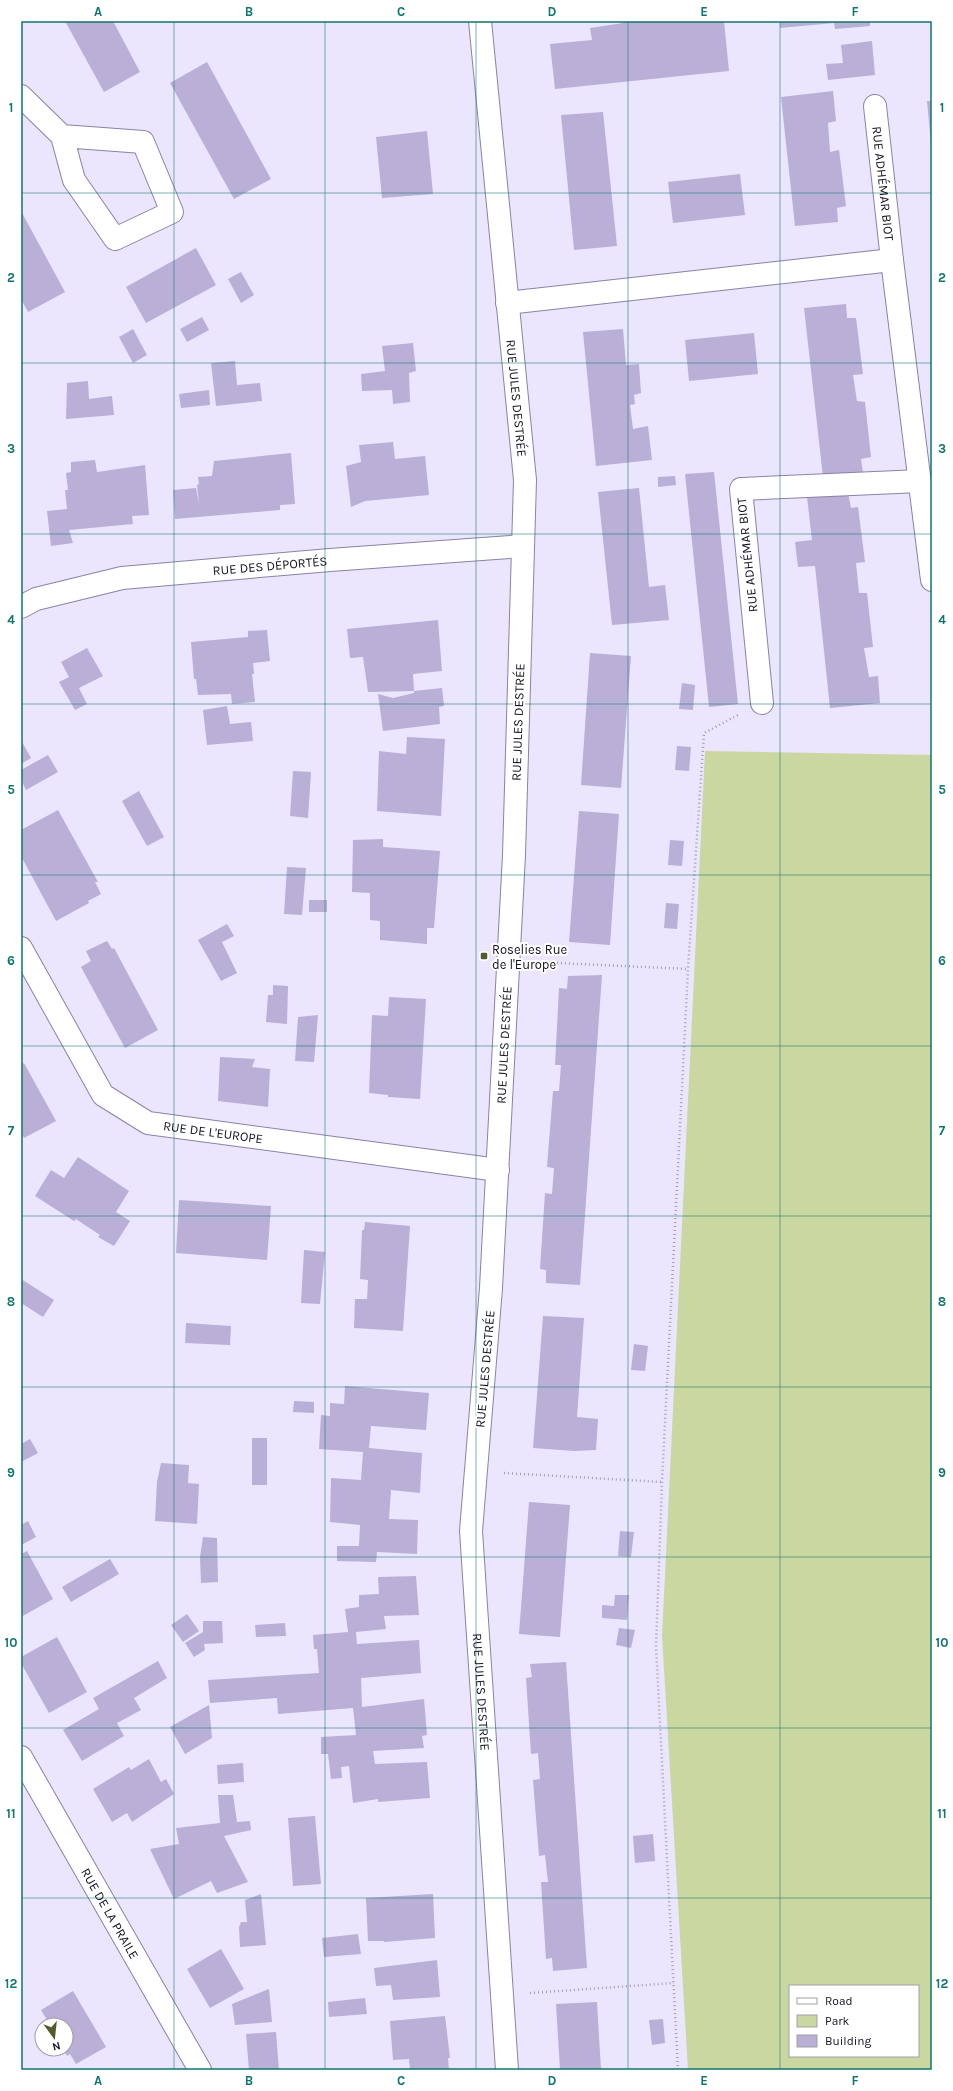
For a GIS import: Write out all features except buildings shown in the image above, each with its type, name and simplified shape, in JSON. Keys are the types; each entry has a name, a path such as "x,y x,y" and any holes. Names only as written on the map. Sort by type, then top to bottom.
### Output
{"street":[{"name":"RUE JULES DESTRÉE","path":"480,21 525,480 514,854 509,960 491,1288 471,1532 507,2070"},
{"path":"21,96 62,136 74,180 115,239 172,212 143,142 62,136"},
{"name":"RUE ADHÉMAR BIOT","path":"875,106 892,260 932,580"},
{"path":"507,303 892,260"},
{"name":"RUE ADHÉMAR BIOT","path":"762,703 741,489 920,480"},
{"name":"RUE DES DÉPORTÉS","path":"21,606 36,599 122,578 330,560 523,546"},
{"name":"RUE DE L'EUROPE","path":"21,948 103,1095 148,1123 498,1170"},
{"name":"RUE DE LA PRAILE","path":"21,1757 200,2070"}],"path":[{"path":"678,2070 656,1648 662,1482 688,969 704,733 762,703"},
{"path":"509,960 688,969"},
{"path":"476,1471 662,1482"},
{"path":"502,1995 674,1983"}],"green space":[{"path":"705,751 932,755 932,2070 688,2070 662,1636"}],"place":[{"name":"Roselies Rue de l'Europe","path":"484,956"}]}
